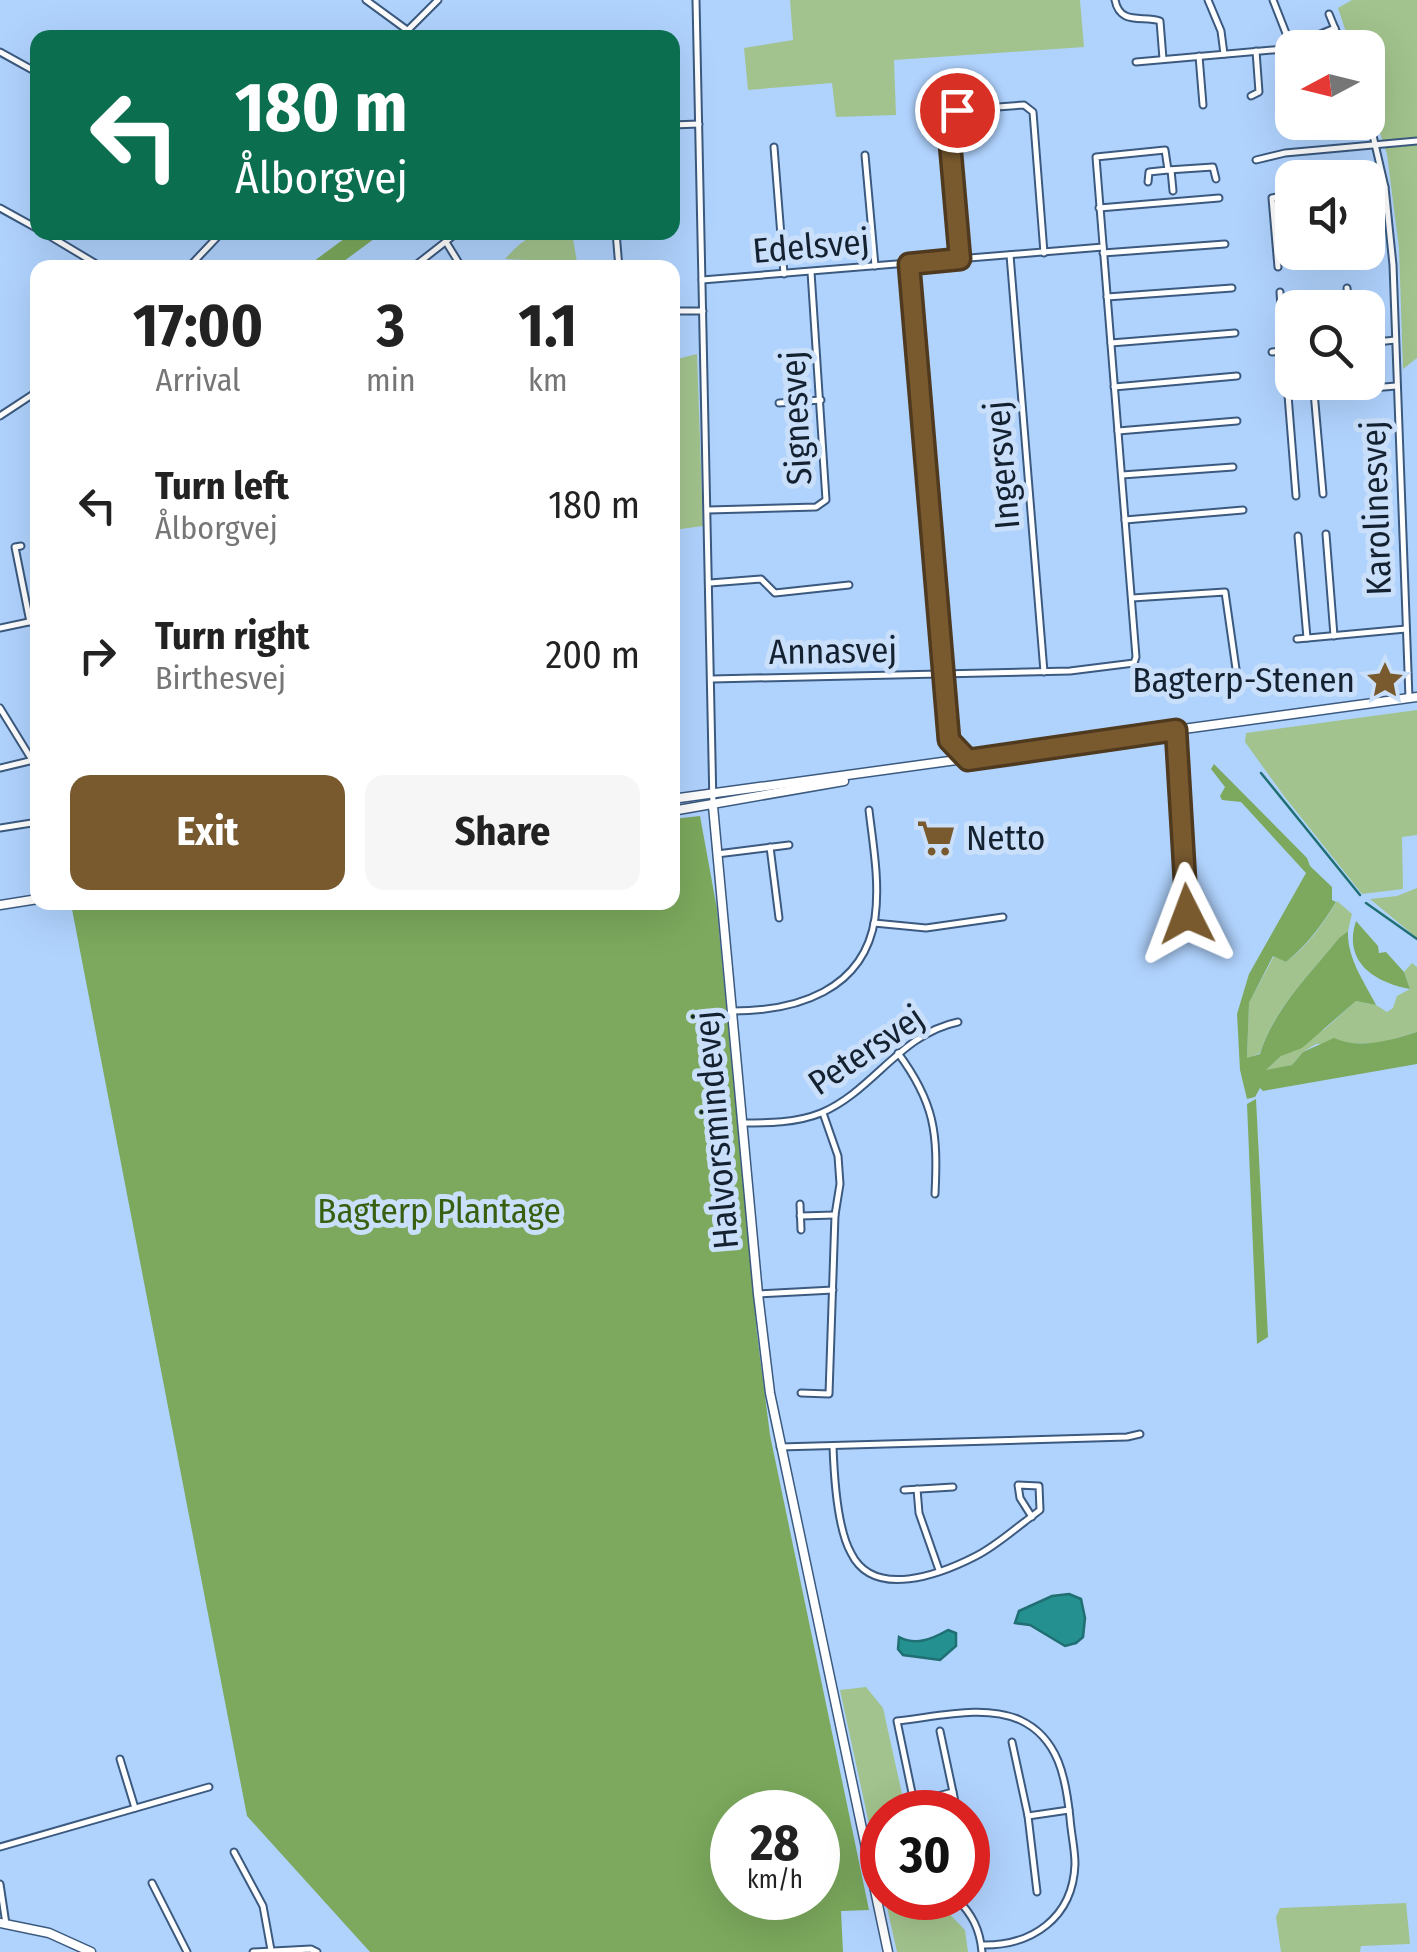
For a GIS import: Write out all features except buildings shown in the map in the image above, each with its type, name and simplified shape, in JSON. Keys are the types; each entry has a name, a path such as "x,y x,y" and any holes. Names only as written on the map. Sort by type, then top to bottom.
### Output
{"street":[{"path":"366,0 407,30 438,0"},
{"path":"696,0 713,806"},
{"path":"1115,0 1117,8 1132,20 1155,18 1160,22 1163,59"},
{"path":"1208,0 1221,31 1224,54"},
{"path":"1272,0 1284,30"},
{"path":"1329,14 1335,28 1331,30"},
{"path":"1136,62 1275,48"},
{"path":"1251,96 1259,92 1256,51"},
{"path":"0,52 30,69"},
{"path":"1199,56 1203,105"},
{"path":"960,259 949,116 957,110 1024,105 1033,112 1044,253"},
{"path":"680,125 698,124"},
{"name":"Karolinesvej","path":"1375,140 1379,160"},
{"path":"1256,160 1285,153 1417,141"},
{"path":"774,147 784,274"},
{"path":"1173,191 1164,150 1098,156 1132,598 1225,592 1238,676"},
{"path":"865,155 874,266"},
{"path":"1148,182 1149,172 1213,167 1216,178"},
{"name":"Karolinesvej","path":"1385,187 1392,265 1406,629 1413,697"},
{"path":"1275,197 1275,232"},
{"path":"1100,208 1219,198"},
{"path":"0,208 30,225"},
{"path":"55,240 89,260"},
{"path":"196,260 214,240"},
{"path":"422,260 448,240"},
{"path":"446,242 457,260"},
{"name":"Edelsvej","path":"702,280 1010,255 1225,244"},
{"name":"Ingersvej","path":"1010,255 1044,672"},
{"path":"909,264 949,740 968,760"},
{"name":"Signesvej","path":"708,510 823,505 828,491 812,272"},
{"path":"1107,297 1232,288"},
{"path":"680,310 703,311"},
{"path":"1110,343 1235,333"},
{"path":"1385,341 1394,340"},
{"path":"1114,388 1238,376"},
{"name":"Karolinesvej","path":"1385,387 1396,386"},
{"path":"0,416 30,395"},
{"path":"779,403 821,400"},
{"name":"Karolinesvej","path":"1288,400 1296,496"},
{"name":"Karolinesvej","path":"1315,400 1323,494"},
{"path":"1118,431 1237,421"},
{"path":"1122,475 1233,467"},
{"path":"1125,520 1243,510"},
{"name":"Karolinesvej","path":"1326,534 1334,636"},
{"path":"1298,536 1307,638"},
{"path":"21,546 15,548 30,606"},
{"path":"710,583 760,579 775,593 849,585"},
{"name":"Annasvej","path":"712,679 1044,672 1134,662 1132,598"},
{"path":"0,628 30,622"},
{"name":"Karolinesvej","path":"1297,640 1406,629"},
{"path":"680,798 1413,697"},
{"path":"0,708 30,753"},
{"path":"1176,730 1187,914"},
{"path":"0,768 30,761"},
{"path":"680,810 868,774"},
{"name":"Halvorsmindevej","path":"713,806 758,1294 780,1447 888,1952"},
{"path":"733,1011 776,1010 810,1000 847,974 874,923 876,873 868,810"},
{"path":"0,828 30,823"},
{"path":"718,854 789,844"},
{"path":"770,847 779,918"},
{"path":"0,905 30,900"},
{"path":"874,923 926,928 1003,917"},
{"name":"Petersvej","path":"742,1124 784,1122 822,1113 932,1030 958,1022"},
{"path":"898,1053 917,1078 932,1112 937,1150 935,1194"},
{"path":"801,1393 830,1394 840,1168 822,1113"},
{"path":"800,1204 801,1230"},
{"path":"800,1216 835,1214"},
{"path":"758,1294 833,1290"},
{"path":"780,1447 1140,1434"},
{"path":"833,1446 846,1542 859,1566 874,1576 893,1580 919,1578 978,1556 1032,1516 1040,1510 1039,1486 1018,1485 1032,1516"},
{"path":"904,1490 952,1488"},
{"path":"917,1489 920,1513 940,1570"},
{"path":"911,1790 897,1721 996,1713 1024,1722 1054,1750 1063,1774 1075,1863 1060,1910 1037,1933 1019,1942 982,1948 974,1920"},
{"path":"940,1731 953,1790"},
{"path":"1012,1742 1028,1816 1037,1892"},
{"path":"120,1760 134,1808"},
{"path":"0,1847 209,1787"},
{"path":"1028,1816 1069,1810"},
{"path":"234,1852 262,1906 271,1950"},
{"path":"152,1883 187,1952"},
{"path":"0,1884 3,1923 68,1940 90,1952"},
{"path":"61,1952 68,1940"},
{"path":"253,1952 317,1952"}],"shaded area":[{"path":"790,0 1080,0 1084,47 894,60 896,115 836,117 832,83 748,90 744,48 793,40"},
{"path":"1352,0 1417,0 1417,358 1403,369 1399,248 1382,140 1385,30 1345,30 1338,8"},
{"path":"573,240 577,260 505,259 521,243"},
{"path":"697,354 703,526 680,529 680,358"},
{"path":"1417,710 1417,835 1402,837 1403,889 1362,894 1245,742 1246,733"},
{"path":"1417,888 1417,938 1370,899 1397,896"},
{"path":"1337,901 1352,914 1348,931 1283,1007 1260,1053 1247,1059 1249,1003 1274,956 1286,962 1315,934"},
{"path":"1412,963 1417,967 1417,1032 1380,1043 1316,1044 1292,1065 1264,1072 1282,1055 1325,1029 1356,1001 1387,1012 1393,1008 1397,996 1410,989 1404,972"},
{"path":"1069,1594 1081,1599 1085,1618 1083,1637 1076,1643 1065,1646 1030,1625 1015,1623 1019,1611 1052,1596"},
{"path":"948,1630 956,1633 956,1646 940,1660 903,1655 898,1649 899,1637 924,1640"},
{"path":"866,1687 883,1708 901,1790 862,1790 840,1690"},
{"path":"1406,1903 1410,1944 1361,1946 1360,1952 1281,1952 1276,1917 1280,1908"},
{"path":"890,1920 955,1920 965,1930 968,1952 897,1952"}],"green space":[{"path":"343,240 373,240 345,260 315,260"},
{"path":"1214,764 1307,858 1332,887 1332,900 1336,902 1314,934 1286,962 1273,956 1249,1003 1247,1058 1260,1054 1283,1007 1348,931 1353,960 1376,1005 1356,1001 1302,1048 1281,1056 1266,1070 1292,1065 1303,1052 1334,1038 1365,1043 1417,1032 1417,1064 1263,1091 1260,1088 1255,1097 1247,1099 1240,1070 1237,1014 1249,974 1306,873 1241,802 1222,800 1225,787 1211,769"},
{"name":"Bagterp Plantage","path":"700,816 717,909 770,1435 860,1867 860,1910 841,1911 843,1952 370,1952 247,1816 72,910 680,910 680,818"},
{"path":"1356,921 1378,946 1379,953 1386,952 1404,972 1410,989 1384,981 1364,967 1354,948"},
{"path":"1256,1099 1268,1337 1257,1344 1247,1104"}],"waterway":[{"path":"1261,773 1360,895"},
{"path":"1366,903 1417,939"}],"place":[{"name":"Bagterp-Stenen","path":"1385,680"},
{"name":"Netto","path":"936,838"}],"route":[{"path":"957,110 948,120 960,259 909,264 949,740 968,760 1176,730 1187,914"}]}
